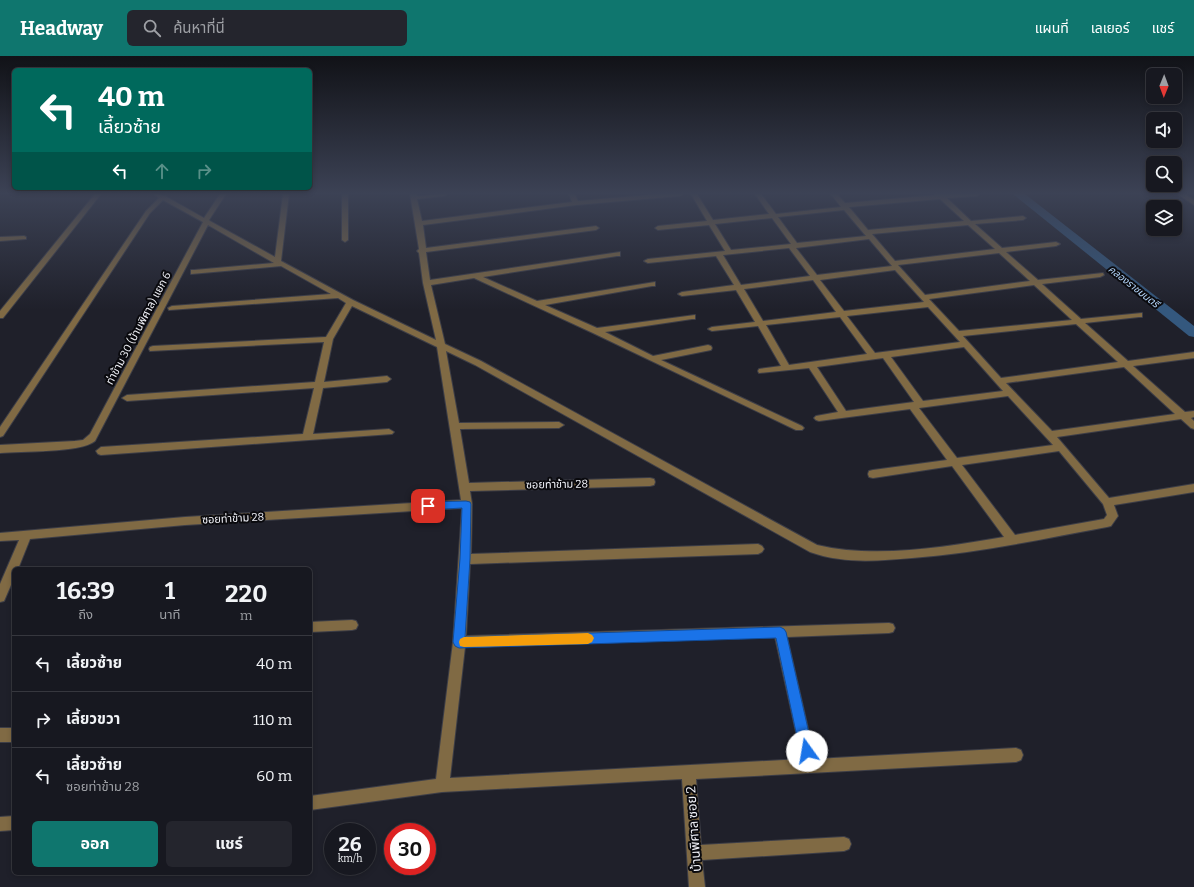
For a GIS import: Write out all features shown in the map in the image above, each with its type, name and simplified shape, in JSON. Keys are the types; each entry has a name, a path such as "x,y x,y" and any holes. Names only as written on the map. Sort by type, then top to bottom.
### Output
{"street":[{"path":"0,316 67,233"},
{"path":"0,434 134,233"},
{"name":"ท่าข้าม 30 (บ้านพิศาล) แยก 6","path":"0,449 75,445 86,443 93,439 200,233"},
{"path":"227,233 338,296 478,363 814,549 838,555 868,556 955,550 1106,523 1113,516 1107,502 1061,447 999,381 895,265 870,234"},
{"path":"280,262 283,233"},
{"path":"345,233 345,240"},
{"path":"420,233 421,251 455,426 465,487 466,504 465,559 459,642 442,785"},
{"path":"421,251 560,233"},
{"path":"718,233 730,252"},
{"path":"785,233 814,278 873,356"},
{"path":"648,261 794,246 881,233"},
{"path":"981,233 1194,426"},
{"path":"0,239 24,238"},
{"path":"682,294 814,278 1001,250 1056,244"},
{"path":"427,283 617,254"},
{"path":"719,254 787,368"},
{"path":"194,272 280,262"},
{"path":"924,297 1100,275"},
{"path":"475,276 596,331 799,428"},
{"path":"536,304 652,284"},
{"path":"172,308 338,296"},
{"path":"307,438 318,385 330,339 350,302"},
{"path":"712,329 930,304"},
{"path":"957,334 1139,315"},
{"path":"596,331 692,317"},
{"path":"153,349 330,339"},
{"path":"762,371 967,344"},
{"path":"652,359 708,348"},
{"path":"885,355 916,405 955,462 1013,540"},
{"path":"999,381 1194,355"},
{"path":"811,364 844,415"},
{"path":"127,398 387,379"},
{"path":"819,418 1010,393"},
{"path":"1049,435 1194,414"},
{"path":"455,426 560,424"},
{"path":"101,451 389,432"},
{"path":"872,474 1061,447"},
{"name":"ซอยท่าข้าม 28","path":"465,487 491,485 650,482"},
{"path":"1107,502 1194,488"},
{"name":"ซอยท่าข้าม 28","path":"0,537 26,536 185,521 466,504"},
{"path":"13,567 26,536"},
{"path":"465,559 758,549"},
{"path":"0,597 12,569"},
{"path":"312,627 352,625"},
{"path":"459,642 889,628"},
{"path":"780,632 810,766"},
{"path":"0,735 12,734"},
{"path":"312,803 442,785 1016,755"},
{"name":"บ้านพิศาล ซอย 2","path":"688,772 697,887"},
{"path":"0,824 12,823"},
{"path":"695,853 844,844"}],"waterway":[{"name":"คลองราชมนตรี","path":"1067,233 1194,333"}],"slow traffic":[{"path":"464,642 588,638"}],"route":[{"path":"428,506 466,504 465,559 459,642 780,632 807,751"}]}
